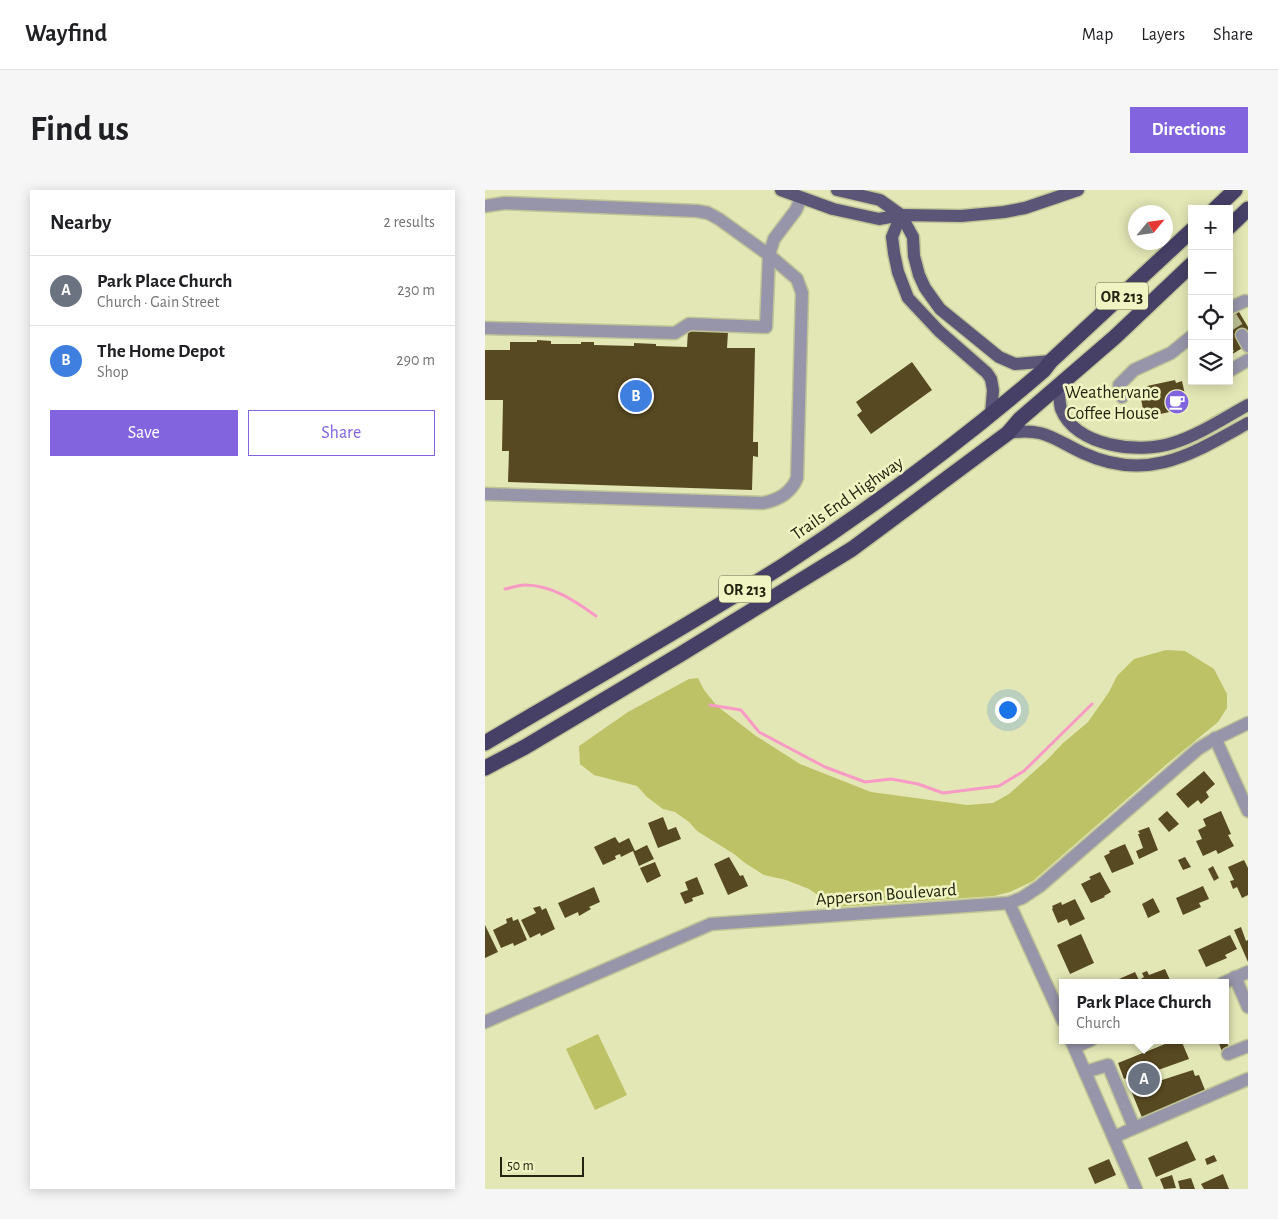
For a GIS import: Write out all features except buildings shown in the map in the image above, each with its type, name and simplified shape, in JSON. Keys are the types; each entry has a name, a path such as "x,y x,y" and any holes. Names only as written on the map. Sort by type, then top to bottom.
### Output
{"highway":[{"path":"1219,205 1235,190"},
{"path":"1233,223 1248,209"},
{"name":"Trails End Highway","path":"485,743 661,641 785,564 918,471 991,415 1044,370 1051,361 1188,234"},
{"name":"OR 213","path":"485,768 525,747 852,549 1008,433 1020,419 1115,337 1188,268"}],"main road":[{"path":"781,190 833,209 879,219 901,215 961,216 1004,212 1033,205 1078,190"},
{"path":"837,190 880,200 901,215 913,237 914,256 919,275 928,294 940,309 999,357 1015,364 1051,361"},
{"path":"901,215 892,237 896,266 908,298 987,373 991,379 993,390 991,415"},
{"path":"1059,386 1061,408 1071,424 1087,436 1121,447 1155,447 1174,443 1248,405"},
{"path":"1008,433 1023,431 1043,433 1099,461 1135,467 1177,459 1198,451 1248,423"}],"street":[{"path":"485,328 675,333 689,324 766,328 769,255 774,239 796,210 801,198"},
{"path":"485,206 505,204 709,213 719,218 769,255 797,279 802,293 797,478 790,491 777,500 763,503 485,494"},
{"path":"1233,311 1247,302"},
{"path":"1122,396 1119,386 1134,370 1171,353 1188,340"},
{"path":"1233,369 1248,360"},
{"name":"Apperson Boulevard","path":"485,1022 711,924 1009,903 1040,886 1198,749 1215,738 1248,723"},
{"path":"1215,738 1248,811"},
{"path":"1009,903 1059,1012"},
{"path":"1229,980 1248,972"},
{"path":"1235,977 1248,1007"},
{"path":"1073,1044 1136,1189"},
{"path":"1228,1054 1248,1046"},
{"path":"1085,1072 1108,1065 1133,1125 1139,1126"},
{"path":"1114,1138 1248,1079"}],"green space":[{"path":"1166,650 1185,651 1214,669 1227,694 1227,708 1218,722 1033,881 1010,892 994,896 835,907 809,889 786,880 764,875 697,831 689,822 675,812 663,809 647,797 637,786 594,775 580,764 579,746 628,712 689,679 698,678 704,690 717,706 756,736 800,764 871,792 967,805 993,803 1009,794 1088,722 1109,692 1117,676 1134,659"},
{"path":"598,1034 627,1095 595,1110 566,1049"}],"waterway":[{"path":"505,589 520,585 545,588 563,595 596,616"},
{"path":"710,705 741,710 759,732 825,767 865,782 891,779 918,784 943,793 999,786 1024,771 1092,704"}],"tunnel":[{"path":"1233,320 1242,335"}],"place":[{"name":"The Home Depot","path":"636,396"},
{"name":"Weathervane Coffee House","path":"1177,402"},
{"name":"Park Place Church","path":"1144,1079"}]}
